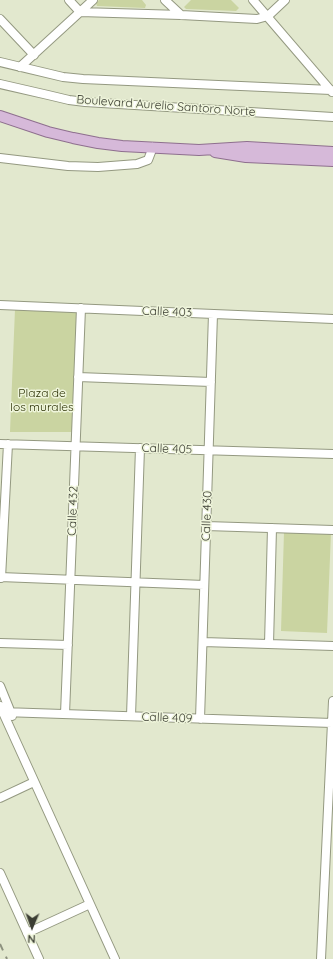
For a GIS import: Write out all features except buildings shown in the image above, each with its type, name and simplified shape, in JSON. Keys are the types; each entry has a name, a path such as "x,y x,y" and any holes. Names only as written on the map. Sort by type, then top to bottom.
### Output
{"main road":[{"path":"0,116 48,132 98,143 122,146 199,150 246,157 333,161"},
{"path":"199,150 247,147 333,152"}],"street":[{"path":"69,0 80,12 257,19 268,16 286,0"},
{"path":"20,67 94,0"},
{"path":"165,0 181,15"},
{"path":"253,0 332,91"},
{"path":"0,19 34,55"},
{"name":"Boulevard Aurelio Santoro Norte","path":"0,62 63,77 83,79 332,91"},
{"name":"Boulevard Aurelio Santoro Norte","path":"0,84 48,96 84,102 333,117"},
{"path":"0,158 68,166 98,167 137,164 148,160 154,147"},
{"name":"Calle 403","path":"0,305 333,319"},
{"name":"Calle 432","path":"65,714 81,308"},
{"name":"Calle 430","path":"200,719 213,314"},
{"path":"78,377 211,382"},
{"path":"4,444 0,578 204,585"},
{"name":"Calle 405","path":"4,444 333,454"},
{"path":"131,716 140,448"},
{"path":"206,526 333,530"},
{"path":"268,644 272,528"},
{"path":"203,642 333,646"},
{"path":"0,643 68,645"},
{"path":"0,686 12,713 10,729"},
{"path":"321,959 333,701"},
{"path":"1,709 115,959"},
{"name":"Calle 409","path":"1,709 12,713 332,723"},
{"path":"0,798 34,782"},
{"path":"0,873 40,959"},
{"path":"28,933 90,904"}],"green space":[{"path":"99,0 142,0 146,5 145,8 97,6 96,3"},
{"path":"191,0 231,0 239,8 236,11 186,9 184,7"},
{"name":"Plaza de los murales","path":"15,309 77,311 72,432 10,432"},
{"path":"284,532 331,532 327,633 281,631"}],"railway":[{"path":"0,944 7,959"}]}
